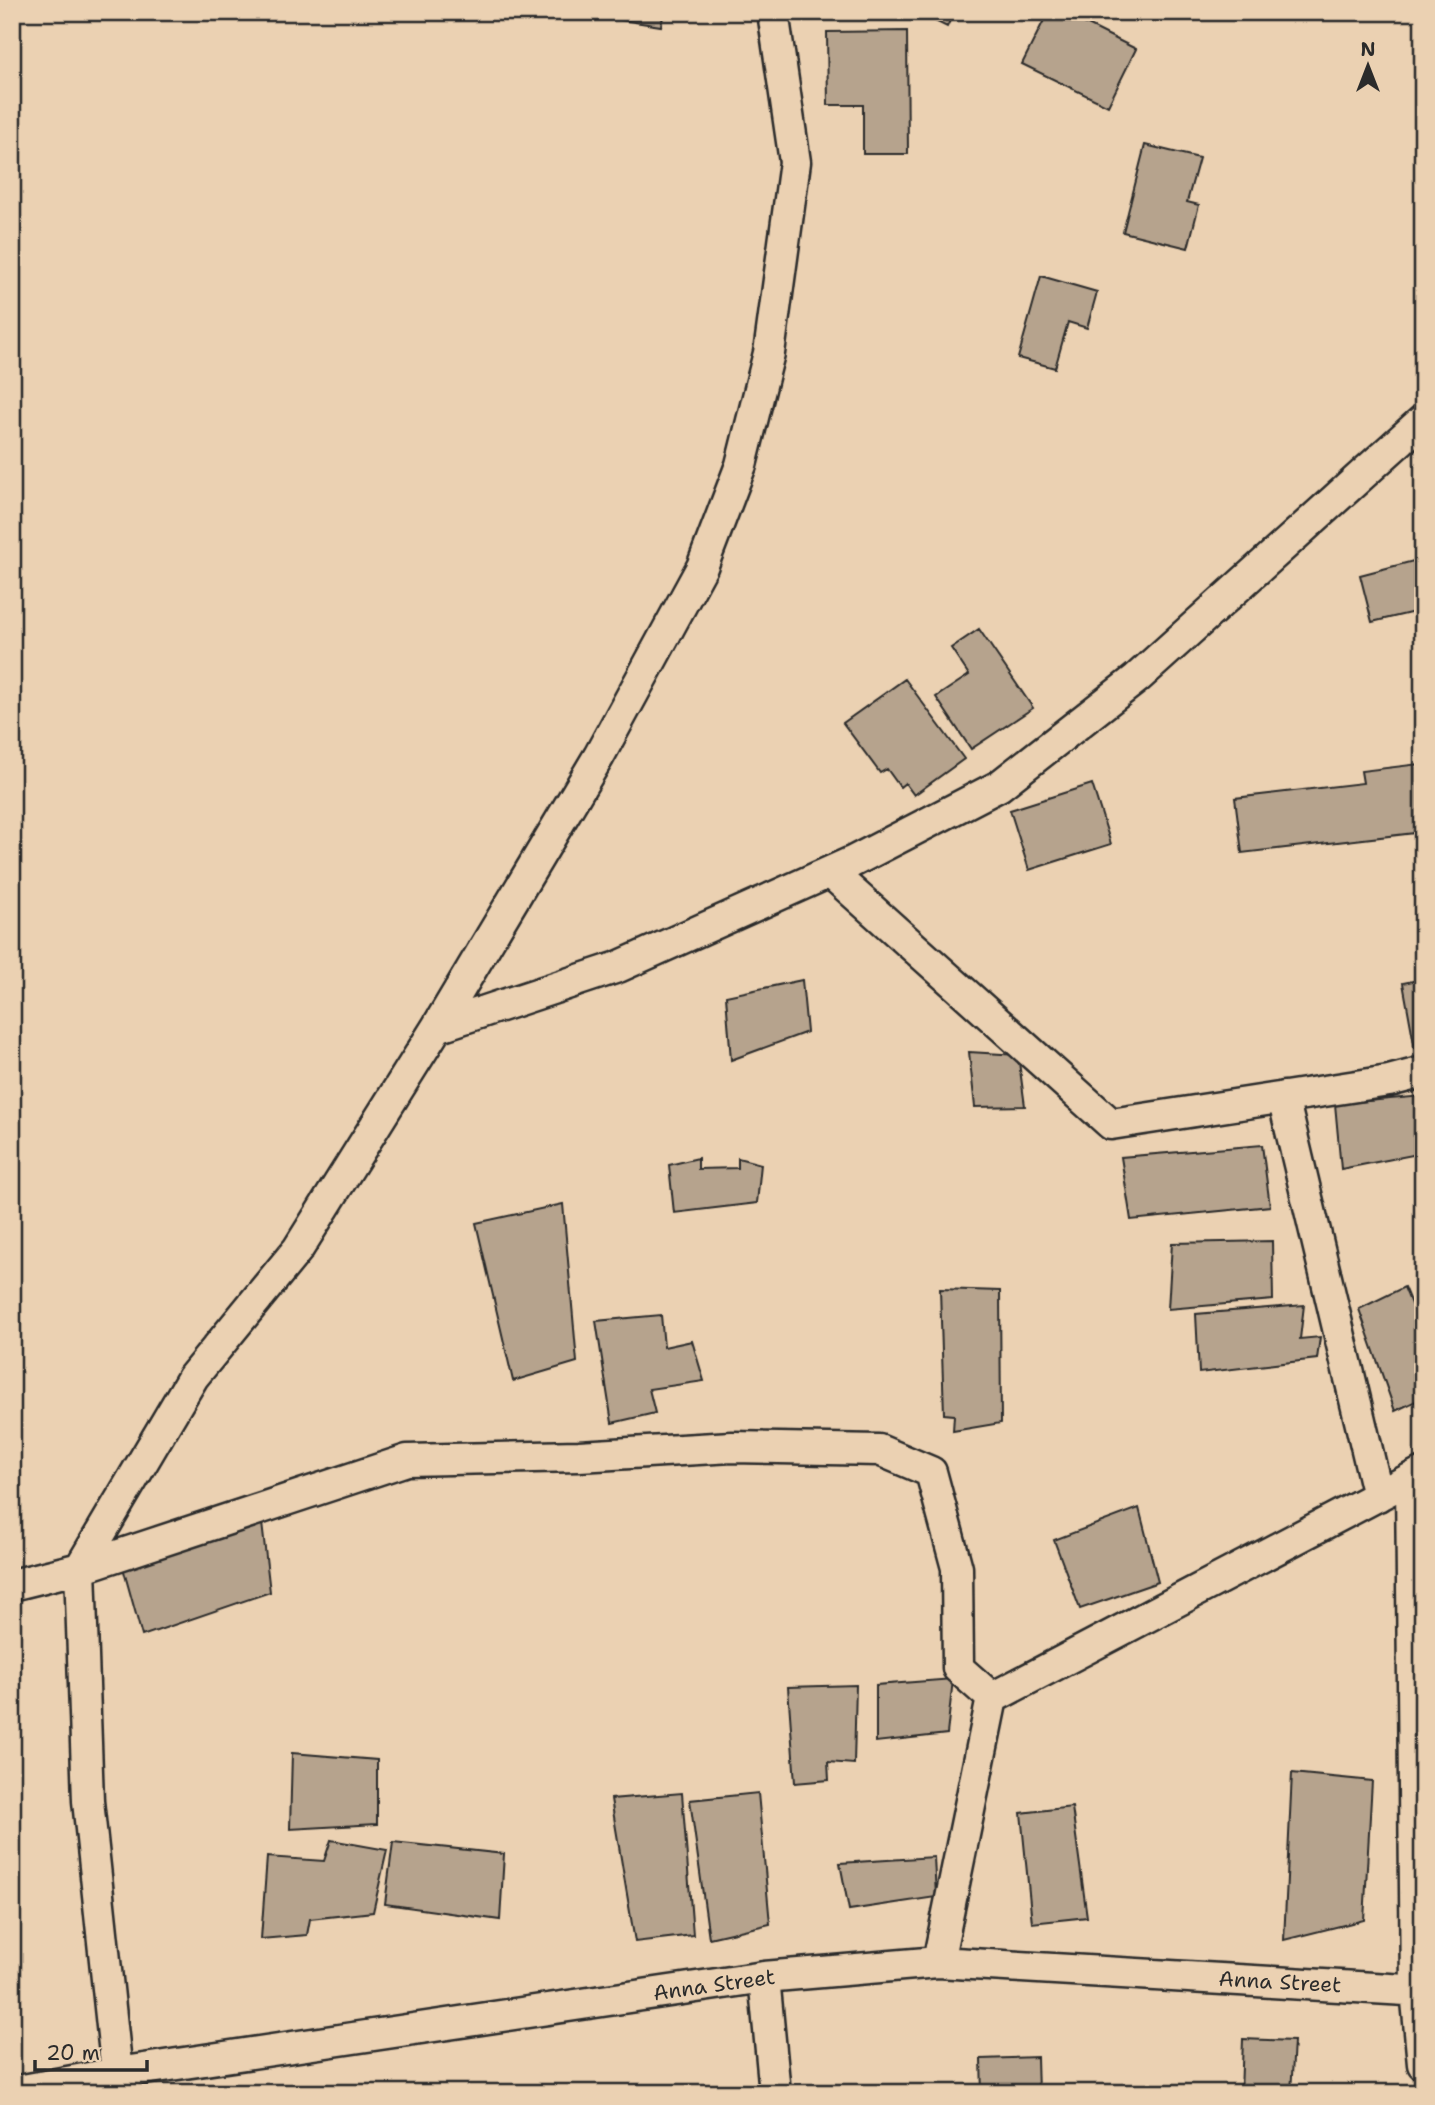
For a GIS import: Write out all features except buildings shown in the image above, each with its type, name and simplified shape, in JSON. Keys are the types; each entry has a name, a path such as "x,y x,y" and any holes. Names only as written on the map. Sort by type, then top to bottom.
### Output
{"street":[{"path":"119,2083 88,1801 80,1567 192,1377 298,1249 437,1027 599,756 702,567 741,465 769,353 795,162 773,12"},
{"path":"437,1027 618,967 830,872 999,786 1137,678 1423,421"},
{"path":"830,872 1111,1124 1389,1081 1423,1072"},
{"path":"1283,1097 1378,1496"},
{"path":"12,1585 80,1567 407,1460 579,1456 732,1447 879,1450 931,1472 957,1567 958,1668 992,1698"},
{"path":"992,1698 1417,1476 1419,1991 1423,2064"},
{"path":"938,1962 992,1698"},
{"name":"Anna Street","path":"12,2092 119,2083 764,1978 938,1962 1419,1991"},
{"path":"764,1978 775,2093"}]}
